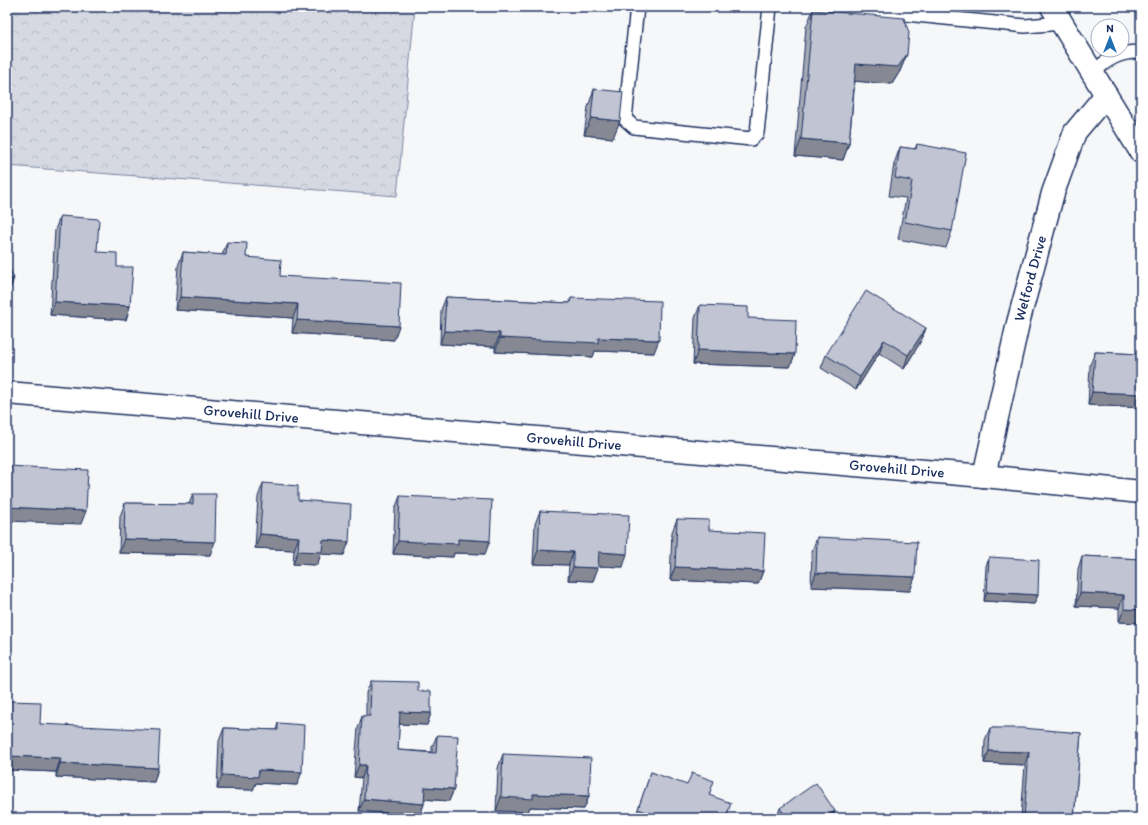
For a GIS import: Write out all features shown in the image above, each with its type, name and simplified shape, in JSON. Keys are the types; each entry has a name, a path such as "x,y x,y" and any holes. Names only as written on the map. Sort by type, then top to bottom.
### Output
{"street":[{"path":"1057,15 1141,152"},
{"name":"Welford Drive","path":"984,476 1018,323 1053,193 1075,132 1106,95"},
{"name":"Grovehill Drive","path":"7,393 984,476 1141,492"}],"lane":[{"path":"637,7 625,120 634,127 751,139 757,133 770,7"},
{"path":"836,7 1025,26 1057,15"},
{"path":"1093,74 1113,56 1132,51 1141,52"}],"green space":[{"path":"7,7 415,7 397,196 7,166"}],"building":[{"path":"813,10 904,18 909,33 907,54 898,67 856,64 849,143 801,139"},
{"path":"594,89 623,92 620,121 591,118"},
{"path":"917,144 966,153 952,231 905,222 912,181 895,178 900,147 916,149"},
{"path":"60,216 99,219 97,252 117,253 117,267 133,267 130,306 55,302"},
{"path":"227,242 247,243 246,257 281,260 280,276 401,283 399,326 297,320 298,304 180,297 183,252 226,255"},
{"path":"7,247 10,253 7,254"},
{"path":"7,264 14,278 7,281"},
{"path":"866,291 926,328 908,355 884,340 860,377 826,355"},
{"path":"446,297 570,303 571,298 660,301 659,340 598,338 598,343 500,338 500,333 444,331"},
{"path":"700,305 748,307 748,318 796,320 795,354 698,350"},
{"path":"1095,352 1141,354 1141,394 1092,392"},
{"path":"7,466 88,470 86,511 7,507"},
{"path":"263,483 298,486 298,500 351,504 349,542 323,540 322,552 298,551 299,537 260,534"},
{"path":"193,494 216,494 215,542 124,539 125,503 193,504"},
{"path":"400,496 492,500 490,541 458,539 458,544 398,541"},
{"path":"540,511 629,515 627,554 599,552 598,568 573,567 573,552 538,550"},
{"path":"677,519 709,520 709,530 765,533 763,571 675,567"},
{"path":"817,537 917,542 915,577 816,573"},
{"path":"1082,556 1141,559 1141,610 1124,609 1124,595 1080,593"},
{"path":"989,557 1039,560 1038,595 987,592"},
{"path":"371,681 418,682 418,691 431,691 431,713 400,712 398,750 436,753 437,735 458,736 454,789 425,787 424,804 364,799 366,765 359,765 362,716 370,716"},
{"path":"8,701 41,702 40,724 160,730 158,768 60,763 61,758 7,756"},
{"path":"278,723 304,725 302,772 259,770 258,777 222,775 224,728 278,730"},
{"path":"990,728 1022,728 1081,733 1074,818 1024,818 1029,752 989,751"},
{"path":"503,754 591,758 589,796 533,794 533,799 501,797"},
{"path":"651,772 687,785 692,773 714,781 709,795 731,803 726,818 663,818 638,809"},
{"path":"816,783 835,811 824,818 787,818 780,808"}]}
